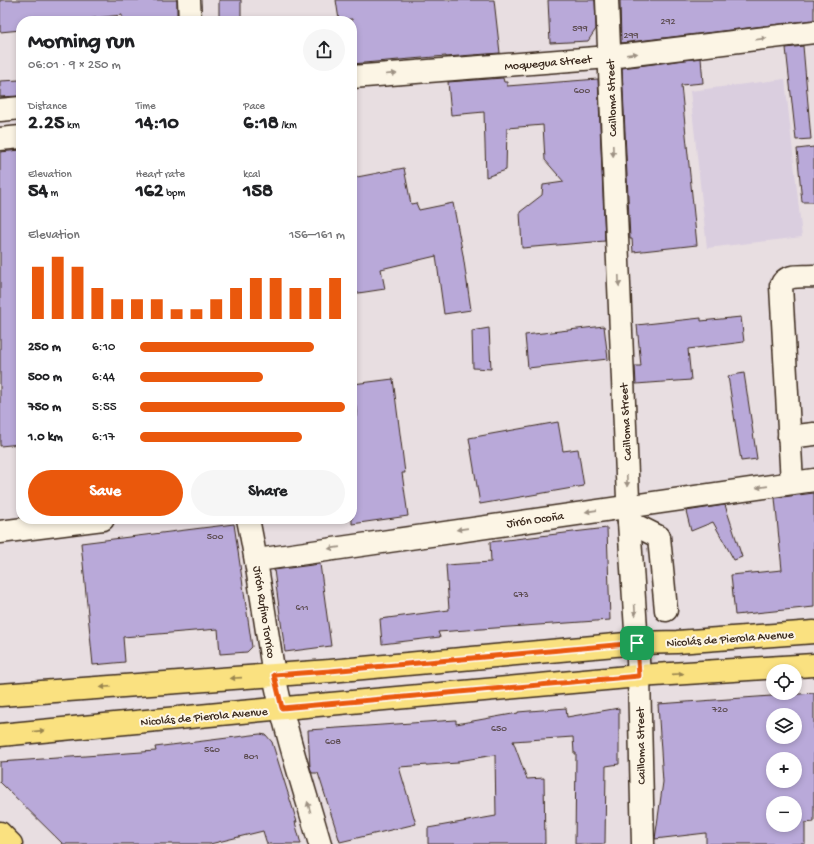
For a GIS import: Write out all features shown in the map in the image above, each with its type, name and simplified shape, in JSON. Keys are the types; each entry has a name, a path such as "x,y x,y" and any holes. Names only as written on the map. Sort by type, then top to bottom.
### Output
{"main road":[{"name":"Nicolás de Pierola Avenue","path":"0,695 330,671 637,643 677,642 814,632"},
{"name":"Nicolás de Pierola Avenue","path":"0,735 639,676 814,665"},
{"path":"0,833 11,844"}],"street":[{"path":"189,0 190,16"},
{"name":"Cailloma Street","path":"607,0 629,514 639,676 642,844"},
{"name":"Moquegua Street","path":"357,77 609,57 814,32"},
{"path":"0,110 16,108"},
{"path":"0,139 16,137"},
{"path":"792,482 781,286 783,281 787,278 814,276"},
{"path":"789,437 814,434"},
{"name":"Jirón Ocoña","path":"257,560 629,514 792,482 814,480"},
{"path":"629,514 658,537 666,610"},
{"path":"0,532 59,524"},
{"name":"Jirón Rufino Torrico","path":"249,524 257,560 274,675 289,738 320,844"}],"shaded area":[{"path":"785,79 802,237 707,248 690,91"}],"building":[{"path":"0,0 177,0 177,16 16,16 16,30 0,32"},
{"path":"219,0 241,0 241,16 219,16"},
{"path":"336,0 494,0 500,53 357,64 357,16 338,16"},
{"path":"548,0 595,0 596,29 588,41 550,43"},
{"path":"620,0 814,0 814,20 621,43"},
{"path":"803,46 811,139 796,140 786,48"},
{"path":"701,58 703,83 681,85 697,245 633,252 632,239 630,239 622,68"},
{"path":"503,78 504,82 507,82 507,86 598,79 605,241 522,248 520,212 542,195 543,185 564,182 545,160 543,125 507,128 506,170 486,177 484,112 451,115 448,82"},
{"path":"16,80 16,96 0,97 0,81"},
{"path":"814,147 814,202 802,202 797,149"},
{"path":"16,150 16,444 0,446 0,152"},
{"path":"404,168 411,204 416,203 419,210 453,203 463,255 471,310 444,314 436,256 381,269 385,289 357,293 357,177"},
{"path":"741,317 744,342 688,349 691,380 636,384 635,366 641,366 637,325 701,318 701,321"},
{"path":"604,326 608,359 528,368 525,335"},
{"path":"489,328 491,369 473,368 472,331"},
{"path":"744,373 757,459 741,461 728,376"},
{"path":"393,379 405,473 402,473 408,516 357,523 357,384"},
{"path":"558,422 563,451 578,449 584,486 480,504 469,438"},
{"path":"814,493 814,607 735,615 731,575 782,570 775,498"},
{"path":"725,505 742,557 734,560 713,522 691,531 686,511"},
{"path":"234,524 252,647 247,652 220,654 218,629 123,637 125,662 93,665 81,543"},
{"path":"607,528 610,620 438,632 440,637 382,644 380,619 449,610 446,565 491,562 490,542"},
{"path":"320,564 331,646 285,652 274,570"},
{"path":"814,693 814,822 805,823 805,844 706,844 706,833 655,839 663,782 658,704 766,696 766,700 802,700 802,694"},
{"path":"566,708 567,717 619,708 619,764 606,766 605,844 575,844 576,753 574,753 573,737 513,741 527,779 544,778 545,844 428,844 428,828 496,816 495,755 458,761 458,763 399,767 416,824 340,842 318,773 312,773 310,767 308,730 456,720 456,724 518,712"},
{"path":"260,734 266,735 272,742 297,822 295,822 301,844 267,844 263,831 210,844 63,844 0,782 0,762 156,751 155,747"}],"route":[{"path":"637,643 639,676 282,708 274,675 637,643"}]}
